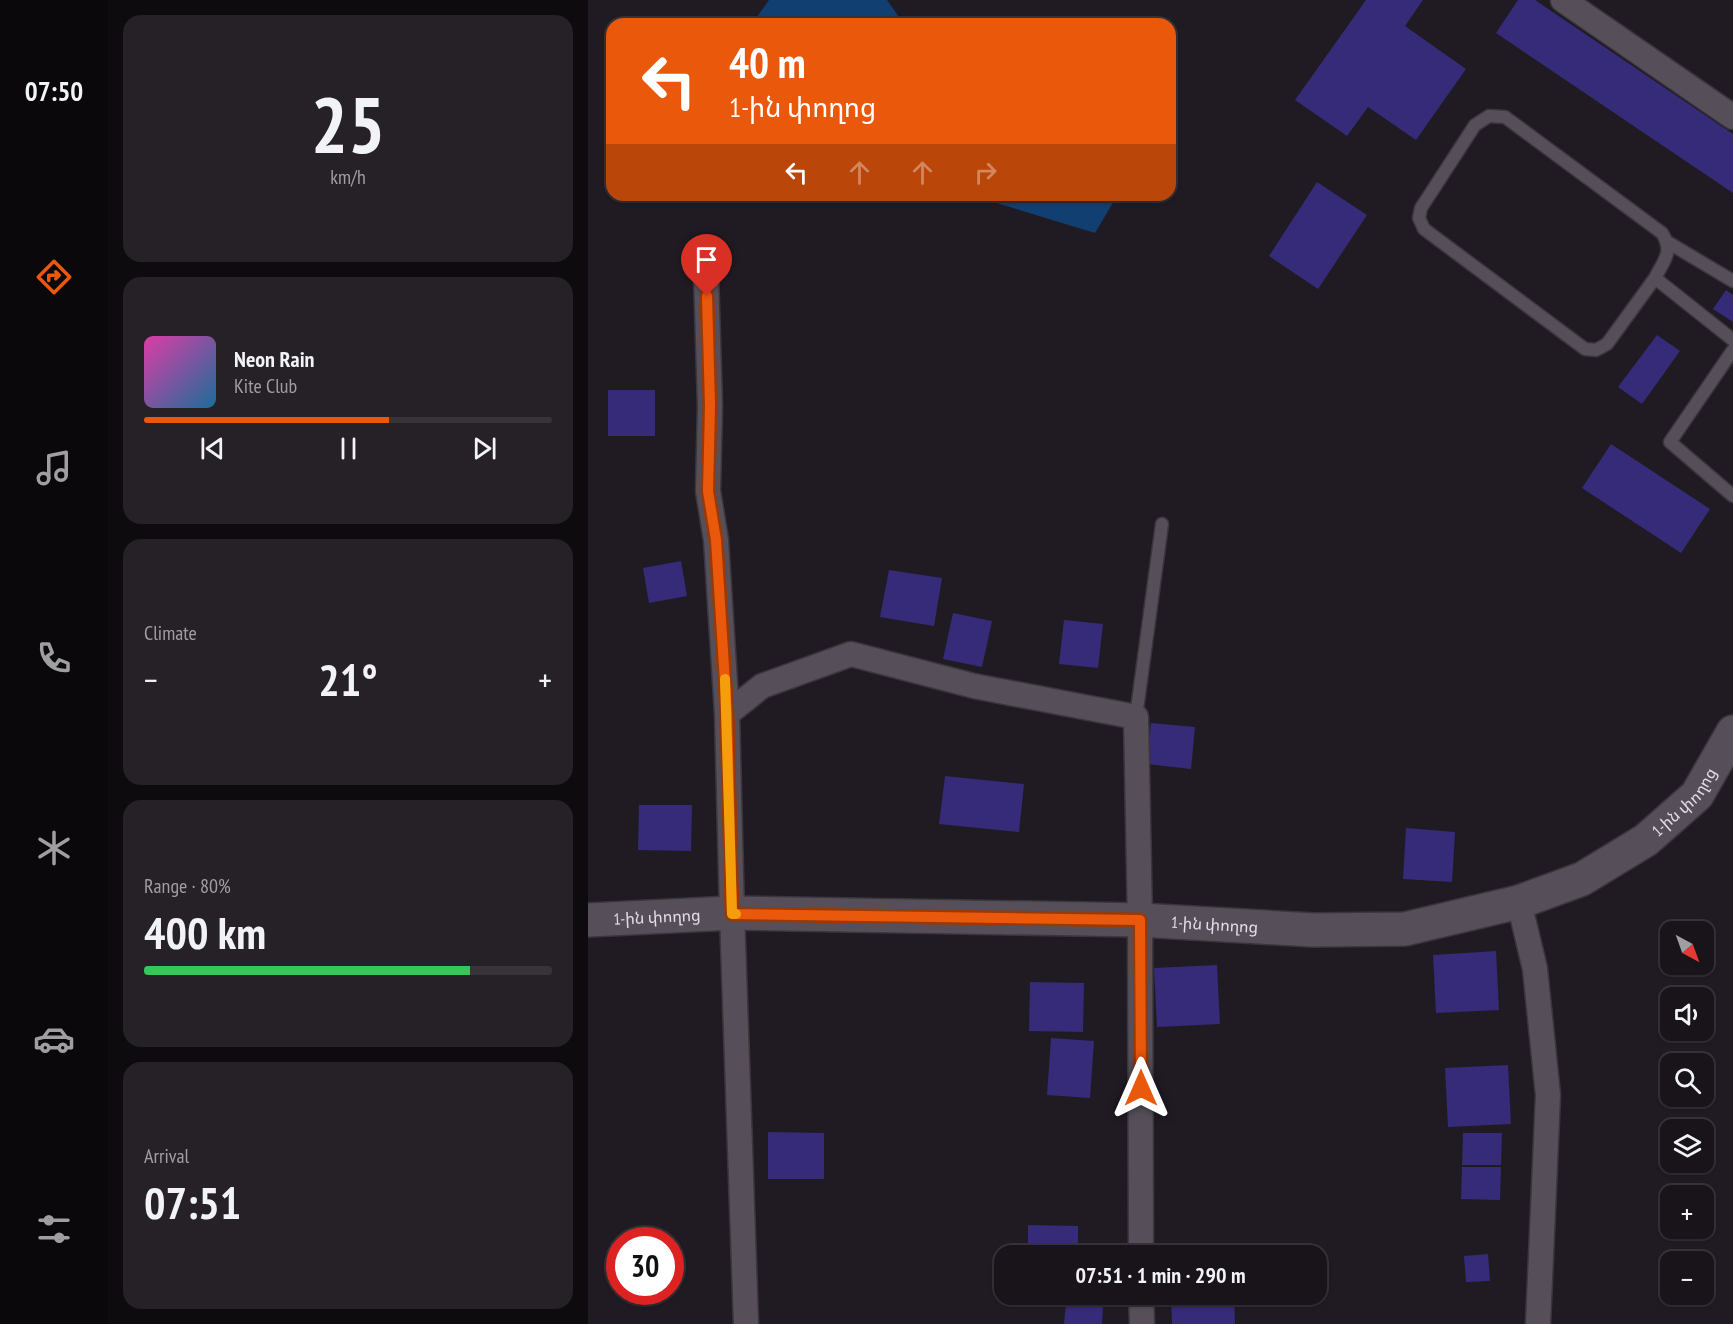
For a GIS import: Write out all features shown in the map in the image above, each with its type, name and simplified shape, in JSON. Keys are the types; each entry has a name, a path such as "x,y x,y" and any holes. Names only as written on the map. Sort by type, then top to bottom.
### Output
{"street":[{"path":"1563,0 1733,117"},
{"path":"706,274 710,406 708,491 716,540 727,714 746,1324"},
{"path":"727,714 762,686 851,654 974,686 1136,717 1140,920 1141,1245"},
{"name":"1-ին փողոց","path":"588,920 732,914 1140,920 1313,930 1405,929 1519,902 1582,879 1646,840 1696,795 1733,732"},
{"path":"1519,902 1535,969 1548,1095 1538,1324"},
{"path":"1141,1305 1142,1324"}],"lane":[{"path":"1669,243 1668,252 1655,278 1606,344 1596,350 1585,349 1424,229 1419,218 1421,208 1475,125 1489,116 1505,117 1662,233 1669,243 1733,281"},
{"path":"1655,278 1733,340"},
{"path":"1733,350 1670,442 1733,496"},
{"path":"1136,717 1162,524"}],"water":[{"path":"769,0 887,0 900,18 756,18"},
{"path":"990,201 1114,201 1095,233"}],"building":[{"path":"1366,0 1423,0 1405,26 1466,69 1416,140 1368,107 1347,136 1295,100"},
{"path":"1518,0 1535,0 1733,134 1733,193 1496,33"},
{"path":"1317,182 1367,215 1318,289 1269,256"},
{"path":"1726,290 1733,295 1733,322 1713,309"},
{"path":"1657,335 1680,351 1642,404 1618,387"},
{"path":"608,390 655,390 655,436 608,436"},
{"path":"1611,444 1710,509 1681,553 1582,488"},
{"path":"681,561 687,596 649,603 643,568"},
{"path":"889,570 942,578 934,626 880,617"},
{"path":"953,613 992,621 982,667 943,659"},
{"path":"1064,620 1103,624 1098,668 1059,664"},
{"path":"1151,723 1195,727 1191,769 1147,764"},
{"path":"945,776 1024,784 1019,832 939,824"},
{"path":"639,805 692,805 691,851 638,850"},
{"path":"1406,828 1455,832 1452,882 1403,879"},
{"path":"1496,951 1499,1010 1436,1013 1433,955"},
{"path":"1217,965 1220,1024 1157,1027 1154,968"},
{"path":"1030,982 1084,983 1083,1032 1029,1031"},
{"path":"1051,1038 1094,1041 1090,1098 1047,1095"},
{"path":"1508,1065 1511,1124 1448,1127 1445,1068"},
{"path":"768,1132 824,1133 824,1179 768,1179"},
{"path":"1463,1133 1502,1133 1501,1165 1462,1165"},
{"path":"1462,1167 1501,1167 1500,1200 1461,1199"},
{"path":"1028,1225 1078,1226 1078,1245 1028,1245"},
{"path":"1488,1254 1490,1281 1466,1282 1464,1256"},
{"path":"1066,1305 1103,1307 1102,1324 1064,1324"},
{"path":"1171,1305 1234,1305 1235,1324 1172,1324"}],"slow traffic":[{"path":"725,679 732,914 736,914"}],"route":[{"path":"707,296 710,406 708,491 716,540 727,714 732,914 1140,920 1141,1088"}]}
